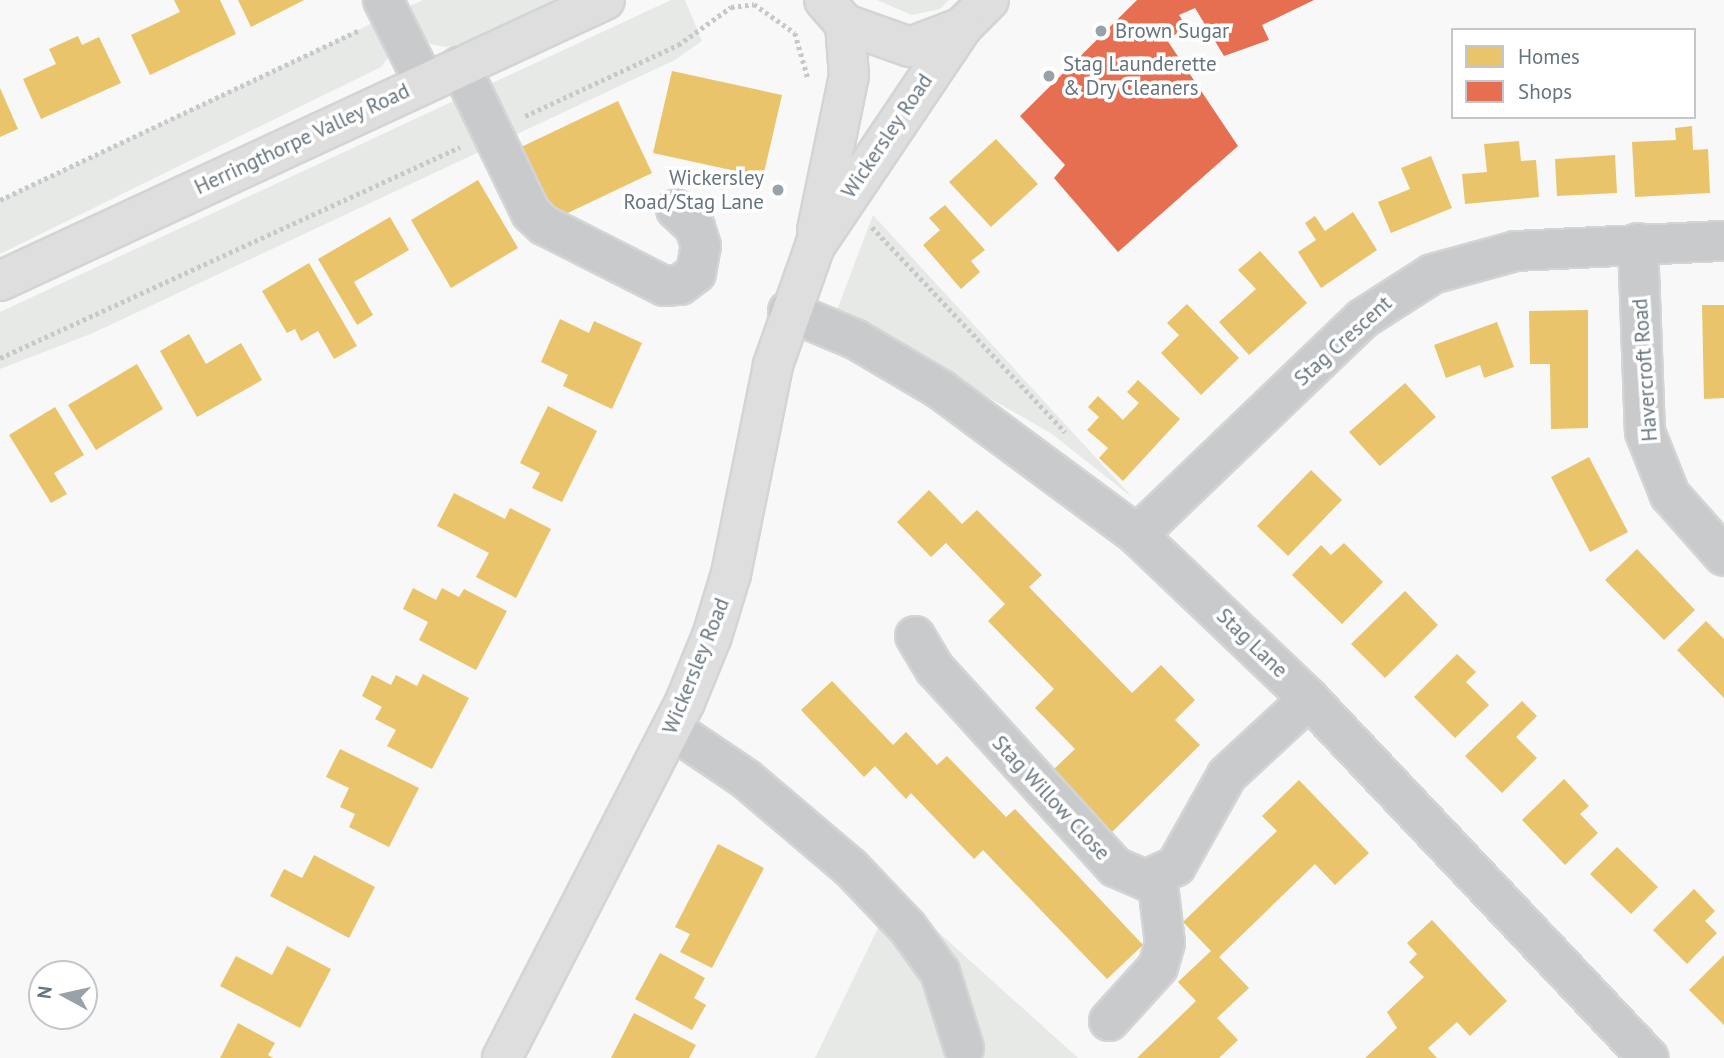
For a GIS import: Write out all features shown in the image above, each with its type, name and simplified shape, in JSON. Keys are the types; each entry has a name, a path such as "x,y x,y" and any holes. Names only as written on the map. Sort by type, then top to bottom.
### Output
{"main road":[{"name":"Herringthorpe Valley Road","path":"0,281 460,65 606,0"},
{"path":"835,12 910,47 962,27 989,0"},
{"name":"Wickersley Road","path":"815,246 849,76 835,12"},
{"name":"Wickersley Road","path":"502,1058 671,729 732,574 788,311 815,246 962,27"}],"street":[{"path":"386,8 424,82"},
{"path":"460,65 531,213 544,225 664,286 680,285 696,273 701,246 695,227 676,209"},
{"name":"Stag Crescent","path":"1137,535 1395,294 1470,259 1638,243 1724,241"},
{"name":"Havercroft Road","path":"1638,243 1645,432 1670,495 1724,556"},
{"name":"Stag Lane","path":"788,311 855,340 940,389 1137,535 1309,699 1632,1053"},
{"name":"Stag Willow Close","path":"915,636 935,669 1115,867 1145,880 1157,877"},
{"path":"1109,1021 1158,967 1165,943 1157,877 1192,846 1227,775 1309,699"},
{"path":"671,729 746,779 851,868 907,928 940,972 964,1048"}],"path":[{"path":"0,200 386,8"},
{"path":"845,198 1074,442"}],"shaded area":[{"path":"423,0 559,0 482,38 446,47 430,44 403,9"},
{"path":"671,0 685,0 702,41 675,60 93,333 0,369 0,312"},
{"path":"877,0 949,0 940,9 912,15"},
{"path":"377,21 391,54 381,67 0,254 0,200"},
{"path":"873,215 1133,498 1052,434 837,310"},
{"path":"895,893 1078,1058 815,1058"}],"building: Homes":[{"path":"174,0 220,0 236,34 150,75 131,35 180,12"},
{"path":"238,0 304,0 251,27"},
{"path":"78,36 82,45 99,37 121,83 41,119 23,79 56,64 49,49"},
{"path":"672,71 782,95 763,177 653,153"},
{"path":"0,88 18,129 0,137"},
{"path":"618,101 652,173 553,220 519,148"},
{"path":"1692,126 1693,150 1708,149 1710,193 1635,197 1632,142 1676,140 1675,128"},
{"path":"996,139 1038,184 991,227 949,182"},
{"path":"1519,141 1521,161 1536,160 1539,197 1465,204 1462,174 1487,172 1484,144"},
{"path":"1615,155 1617,193 1557,196 1555,159"},
{"path":"1431,156 1452,208 1391,233 1378,202 1410,189 1401,168"},
{"path":"478,180 518,248 451,288 411,220"},
{"path":"945,205 985,250 971,261 980,272 961,289 923,245 940,230 929,218"},
{"path":"1353,212 1377,250 1321,288 1298,252 1316,240 1305,223 1315,216 1325,231"},
{"path":"390,217 409,250 354,282 373,315 357,325 318,259"},
{"path":"1260,251 1307,303 1249,355 1219,322 1256,289 1238,270"},
{"path":"309,263 357,346 334,359 318,331 301,341 295,329 287,333 262,291"},
{"path":"1187,304 1239,358 1201,395 1161,353 1179,335 1167,323"},
{"path":"1702,305 1724,305 1724,398 1704,399"},
{"path":"1588,310 1588,428 1551,429 1550,364 1530,364 1529,311"},
{"path":"560,319 589,333 594,321 642,343 612,409 563,386 568,375 541,362"},
{"path":"1497,322 1514,367 1484,378 1480,365 1446,378 1434,345"},
{"path":"189,334 206,364 241,343 262,380 197,417 160,351"},
{"path":"137,364 163,409 96,450 68,405"},
{"path":"1138,380 1180,419 1123,481 1099,458 1108,448 1087,430 1099,417 1088,407 1098,396 1123,420 1139,403 1127,392"},
{"path":"1405,383 1436,417 1380,466 1349,432"},
{"path":"548,406 597,431 562,502 532,488 540,473 520,463"},
{"path":"55,407 84,455 54,473 67,494 51,503 9,435"},
{"path":"1589,457 1628,532 1590,552 1551,477"},
{"path":"1311,470 1342,500 1288,556 1257,526"},
{"path":"929,490 962,524 977,510 1042,575 1029,587 1132,693 1161,665 1195,700 1175,720 1200,745 1112,832 1052,771 1075,749 1035,708 1054,689 988,621 1005,604 946,543 931,557 897,522"},
{"path":"454,493 505,519 510,508 551,529 516,598 476,577 489,553 437,526"},
{"path":"1344,543 1383,582 1342,624 1292,575 1321,545 1331,555"},
{"path":"1637,549 1695,610 1664,640 1605,580"},
{"path":"413,588 436,600 442,588 459,597 464,589 507,611 476,670 419,640 428,622 403,609"},
{"path":"1405,591 1438,625 1385,678 1351,644"},
{"path":"1706,621 1724,639 1724,698 1677,650"},
{"path":"1457,654 1476,672 1466,682 1489,705 1455,738 1414,697"},
{"path":"423,674 469,698 432,769 387,746 396,730 375,719 382,707 362,696 372,675 391,685 396,675 417,686"},
{"path":"832,681 893,745 906,732 937,765 947,756 1006,817 1015,809 1143,945 1107,979 983,850 974,859 911,793 906,799 875,766 864,777 801,710"},
{"path":"1522,701 1537,716 1516,737 1537,758 1502,793 1465,756"},
{"path":"340,749 419,788 389,847 349,827 355,814 340,807 349,788 326,777"},
{"path":"1564,779 1589,806 1580,814 1598,833 1565,865 1522,820"},
{"path":"1299,780 1369,853 1335,885 1315,864 1219,957 1249,988 1217,1018 1238,1040 1219,1058 1137,1058 1196,1001 1178,982 1211,951 1183,922 1277,831 1262,816"},
{"path":"718,844 764,868 712,968 680,952 690,934 675,927"},
{"path":"1617,847 1658,887 1631,914 1590,874"},
{"path":"314,855 375,887 349,938 270,896 284,869 302,878"},
{"path":"1694,889 1715,911 1705,921 1717,933 1687,964 1653,930"},
{"path":"1432,920 1507,1001 1470,1036 1457,1022 1428,1048 1437,1058 1365,1058 1397,1028 1387,1012 1424,977 1409,962 1417,954 1407,943"},
{"path":"287,946 331,969 300,1028 220,986 236,956 272,975"},
{"path":"660,953 705,978 694,998 706,1005 692,1030 635,999"},
{"path":"1724,955 1724,1025 1689,990"},
{"path":"634,1013 696,1045 689,1058 611,1058"},
{"path":"238,1023 275,1043 268,1055 273,1058 220,1058"}],"building: Shops":[{"path":"1137,0 1314,0 1262,25 1269,40 1224,56 1195,8 1179,15 1187,27 1167,40 1238,146 1118,252 1054,178 1065,165 1020,116"}],"place":[{"name":"Brown Sugar","path":"1101,31"},
{"name":"Stag Launderette & Dry Cleaners","path":"1049,76"},
{"name":"Wickersley Road/Stag Lane","path":"778,190"}]}
